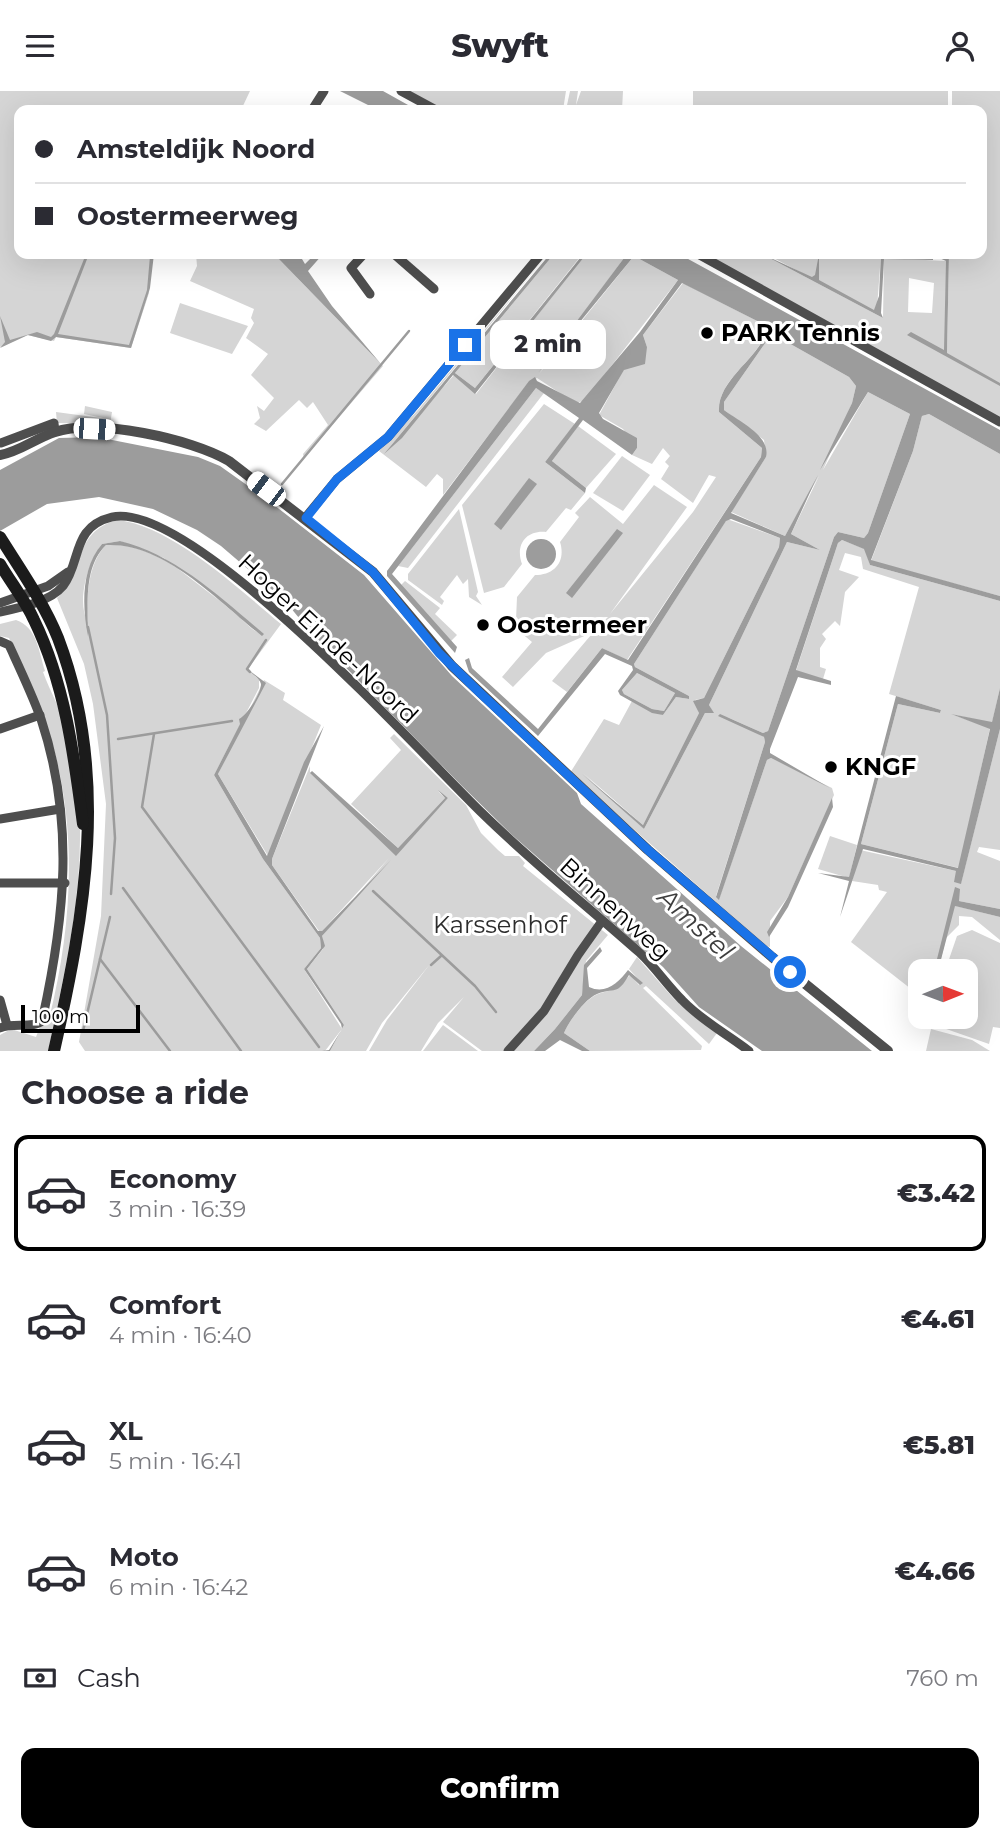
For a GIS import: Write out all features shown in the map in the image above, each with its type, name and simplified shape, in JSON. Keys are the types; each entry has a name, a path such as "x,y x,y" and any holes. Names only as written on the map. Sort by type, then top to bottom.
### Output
{"main road":[{"path":"2,539 28,598"},
{"path":"0,564 58,639 77,705 90,786 88,856 77,952 54,1051"}],"street":[{"path":"401,91 427,105"},
{"path":"359,259 351,268 370,294"},
{"path":"400,259 434,289"},
{"path":"306,518 337,479 388,437 537,259"},
{"path":"707,259 1000,422"},
{"path":"1,443 54,423 55,432"},
{"path":"0,455 55,432 111,430 202,448 229,461 373,572 452,666 648,850 772,957 888,1051"},
{"name":"Hoger Einde-Noord","path":"28,598 61,588 85,534 93,525 113,517 134,519 186,541 220,564 307,638 459,790"},
{"path":"0,603 28,598"},
{"path":"0,612 28,598"},
{"path":"0,641 9,645 40,715 55,771 65,883 55,964 42,1021 37,1025 4,1026 0,1000"},
{"path":"0,729 40,715"},
{"name":"Binnenweg","path":"459,790 574,898 642,955 683,1001 709,1024 750,1051"},
{"path":"0,819 60,809"},
{"path":"0,883 65,883"},
{"path":"508,1051 544,1011 578,955 603,921"}],"green space":[{"path":"0,91 250,91 243,105 14,105 14,259 152,259 149,293 131,348 56,337 54,341 27,335 0,347"},
{"path":"407,91 566,91 564,105 433,105"},
{"path":"570,91 578,91 576,105 567,105"},
{"path":"581,91 623,91 622,105 576,105"},
{"path":"693,91 948,91 948,105 693,105"},
{"path":"952,91 1000,91 1000,418 714,259 771,259 883,318 884,259 946,261 947,353 949,259 987,259 987,105 952,105","holes":["909,278 934,283 932,313 908,312"]},
{"path":"196,259 279,259 383,366 304,458 303,454 328,425 313,402 307,408 299,400 266,431 254,424 260,418 257,406 264,411 274,398 251,375 268,354 246,338 254,323 251,318 254,309 190,281 197,266"},
{"path":"544,259 385,453 454,375 476,394 581,259 623,259 539,374 632,259 640,259 678,280 584,401 575,403 537,378 529,382 443,495 443,479 437,474 426,487 379,451 417,411"},
{"path":"550,259 578,259 475,388 455,373"},
{"path":"775,259 881,259 877,308 874,311"},
{"path":"683,283 767,326 758,348 725,388 719,412 762,448 761,457 627,660 602,648 567,692 552,681 602,622 591,633 546,653 513,687 502,677 532,642 514,627 517,624 604,621 608,617 516,620 517,597 535,575 548,573 557,566 561,555 560,542 579,517 575,513 590,497 623,524 654,485 687,507 610,614 693,512 716,477 709,475 693,503 661,479 669,466 665,462 670,456 663,448 652,464 632,455 637,448 623,429 599,415 624,369 647,347 643,335"},
{"path":"180,303 248,326 232,354 170,333"},
{"path":"778,337 849,377 856,386 852,403 823,470 868,392 910,414 868,533 864,538 838,532 834,537 768,731 763,733 727,717 764,737 765,742 716,896 719,899 767,760 771,758 832,788 834,795 788,897 770,921 770,947 570,773 604,719 619,725 632,701 663,715 676,697 689,699 689,696 634,664 727,519 780,538 779,547 704,698 695,700 699,713 643,825 583,773 644,829 705,713 713,713 709,705 787,542 820,550 791,534 819,476 785,536 731,512 766,457 764,440 724,410 724,402 766,342"},
{"path":"536,388 544,393 408,568 398,566"},
{"path":"544,404 575,424 545,462 585,493 571,510 566,508 546,532 533,533 524,540 520,551 522,564 504,587 484,593 462,505"},
{"path":"85,406 112,412 110,424 57,423 56,412 108,419 84,414"},
{"path":"929,414 1000,454 1000,596 871,561 913,451 922,416"},
{"path":"578,426 616,454 586,488 552,461"},
{"path":"622,456 650,475 623,511 593,493"},
{"path":"459,509 478,592 476,596 482,605 469,597 468,579 463,584 457,575 440,597 444,601 442,605 408,580 408,574"},
{"path":"117,520 138,525 182,546 225,577 281,624 248,669 259,680 259,688 214,775 263,859 320,938 321,948 304,969 342,1029 325,1051 85,1051 79,1042 101,916 106,804 93,704 84,664 57,598 73,577 92,534","holes":["120,541 164,558 177,568 160,558 125,546 106,545 92,571 87,603 88,623 83,593 88,571 102,544","219,600 263,634 254,630"]},
{"path":"842,540 865,549 870,565 1000,601 1000,688 992,723 951,714 990,728 959,868 861,844 898,704 940,713 941,710 889,694 919,587 863,569 861,557 845,553 839,570 859,577 845,592 840,626 835,621 822,634 826,639 820,648 820,667 826,669 823,679 796,671 838,543"},
{"path":"405,581 440,608 435,614 457,635 450,642 401,585"},
{"path":"16,620 23,623 33,634 45,671 43,672 65,722 80,812 80,852 72,931 48,1051 0,1051 0,1035 11,1029 36,1037 41,1024 48,1023 63,949 69,874 64,799 47,726 9,638 0,636 0,624"},
{"path":"637,673 675,693 664,711 652,709 624,694 622,690"},
{"path":"264,680 285,693 283,700 321,725 268,856 218,774"},
{"path":"1000,729 1000,850 979,847 977,852 1000,861 1000,909 959,901 956,906 1000,917 1000,940 972,917 959,916 959,925 946,938 941,959 908,959 908,987 851,942 887,892 879,890 878,885 852,881 860,850 956,871 961,883"},
{"name":"Karssenhof","path":"394,734 466,805 481,833 498,850 505,856 519,856 525,863 523,866 608,935 586,961 582,995 534,1051 482,1051 443,1022 464,997 438,1023 421,1051 369,1051 387,1020 430,964 382,1023 366,1051 330,1051 344,1025 307,969 323,949 322,936 389,858 322,931 319,931 272,865 272,859 310,766 310,772 396,855 448,798 438,791 445,798 398,848 351,804 401,750 390,738"},
{"path":"830,836 857,845 849,878 818,869"},
{"path":"972,930 1000,943 1000,1028 993,1027 989,1044 946,1029 978,1029 978,959 949,959 957,936"},
{"path":"637,957 674,999 717,1033 709,1044 646,986 643,988 702,1046 701,1050 590,1051 564,1033 578,1011 593,997 616,989 630,975 639,985 642,983 629,969"},
{"path":"443,1025 478,1051 423,1051"},
{"path":"931,1029 972,1040 990,1051 926,1051"}],"water":[{"path":"340,91 383,91 408,105 368,105"},
{"path":"84,259 87,259 58,334 129,345 147,290 150,259 153,259 150,288 131,348 56,337 51,341 28,335 0,348 5,342 0,316 10,340 37,332 51,337"},
{"path":"279,259 302,259 305,264 310,259 319,259 308,271 332,306 381,364"},
{"path":"546,259 550,259 455,373 475,388 579,259 582,259 475,394 453,375 402,438 384,454"},
{"path":"623,259 632,259 538,373"},
{"path":"640,259 688,259 1000,430 1000,454 929,414 922,416 913,451 871,560 1000,596 1000,601 870,565 864,549 842,540 838,543 796,670 831,681 831,685 798,677 770,749 770,753 830,788 771,758 767,760 719,900 716,897 765,742 764,737 718,716 720,714 763,733 768,731 834,537 838,532 864,538 868,533 910,414 868,392 820,470 852,403 856,386 849,377 778,337 766,342 724,402 724,410 753,430 764,442 766,449 766,457 731,513 785,536 818,475 791,534 820,550 787,542 709,705 714,713 705,713 644,829 582,774 643,825 699,713 693,701 704,698 779,547 780,538 731,519 726,521 634,664 689,696 689,699 676,697 663,715 652,713 620,695 618,691 633,670 632,666 605,654 538,736 469,672 465,660 469,658 472,668 538,729 602,648 628,660 761,457 762,448 719,412 720,399 725,388 758,347 767,326 682,283 643,335 647,347 645,364 624,370 599,413 603,419 637,438 637,448 632,455 583,420 552,461 586,488 585,493 545,462 579,418 536,388 392,574 457,647 455,653 387,576 387,571 529,381 535,377 537,381 580,403 640,332 678,280","holes":["637,673 675,693 664,711 652,709 624,694 622,690"]},
{"path":"771,259 812,277 819,259 819,280 874,310 879,296 881,259 884,259 883,318"},
{"path":"942,259 949,259 947,353 1000,383 1000,386 907,335 911,332 944,350 946,261"},
{"name":"Amstel","path":"97,437 198,457 220,466 364,575 452,676 577,793 581,804 741,946 872,1051 762,1051 699,1007 663,967 511,834 462,786 309,630 285,601 221,546 197,530 153,509 99,497 47,504 0,531 0,470 59,438"},
{"path":"529,478 537,484 501,530 494,524"},
{"path":"617,529 623,533 572,598 566,593"},
{"path":"541,539 552,543 556,554 552,565 541,569 530,565 526,554 530,543"},
{"path":"120,541 140,547 179,567 264,634 262,636 209,591 170,564 149,553 106,545 93,564 90,576 88,636 84,600 90,564 102,544"},
{"path":"250,671 266,683 218,774 267,856 304,762 324,726 272,859 272,865 318,931 322,931 391,860 322,936 325,946 307,969 344,1025 342,1029 304,969 321,948 320,938 263,859 214,775 240,724 239,719 259,693 261,684"},
{"path":"1000,688 1000,729 961,884 954,882 956,871 863,849 840,917 849,881 818,873 849,877 896,696 941,710 940,713 898,704 861,844 958,868 990,729 951,714 992,722"},
{"path":"312,771 398,848 445,798 438,790 448,798 396,856 310,773"},
{"path":"832,798 833,807 788,907 769,937 767,932 788,897"},
{"path":"955,887 960,889 959,901 1000,909 1000,917 955,906 941,959 937,959"},
{"path":"600,947 602,951 587,968 589,987 606,988 616,983 628,970 643,983 640,985 629,975 618,988 597,994 578,1011 564,1033 590,1051 582,1051 560,1040 545,1051 534,1051 582,995 584,965"}],"waterway":[{"path":"282,484 409,331"},
{"path":"88,627 107,715 115,838 111,894"},
{"path":"250,672 247,669 266,640"},
{"path":"118,739 232,721"},
{"path":"154,734 142,807 319,1047"},
{"path":"123,888 241,1051"},
{"path":"373,891 475,986 496,1012"},
{"path":"83,1031 110,917"},
{"path":"431,965 441,956"},
{"path":"100,959 170,1051"}],"place":[{"name":"PARK Tennis","path":"707,333"},
{"name":"Oostermeer","path":"483,625"},
{"name":"KNGF","path":"831,767"}],"route":[{"path":"465,345 388,437 337,479 306,518 373,572 439,653 479,692 648,850 790,972"}]}
